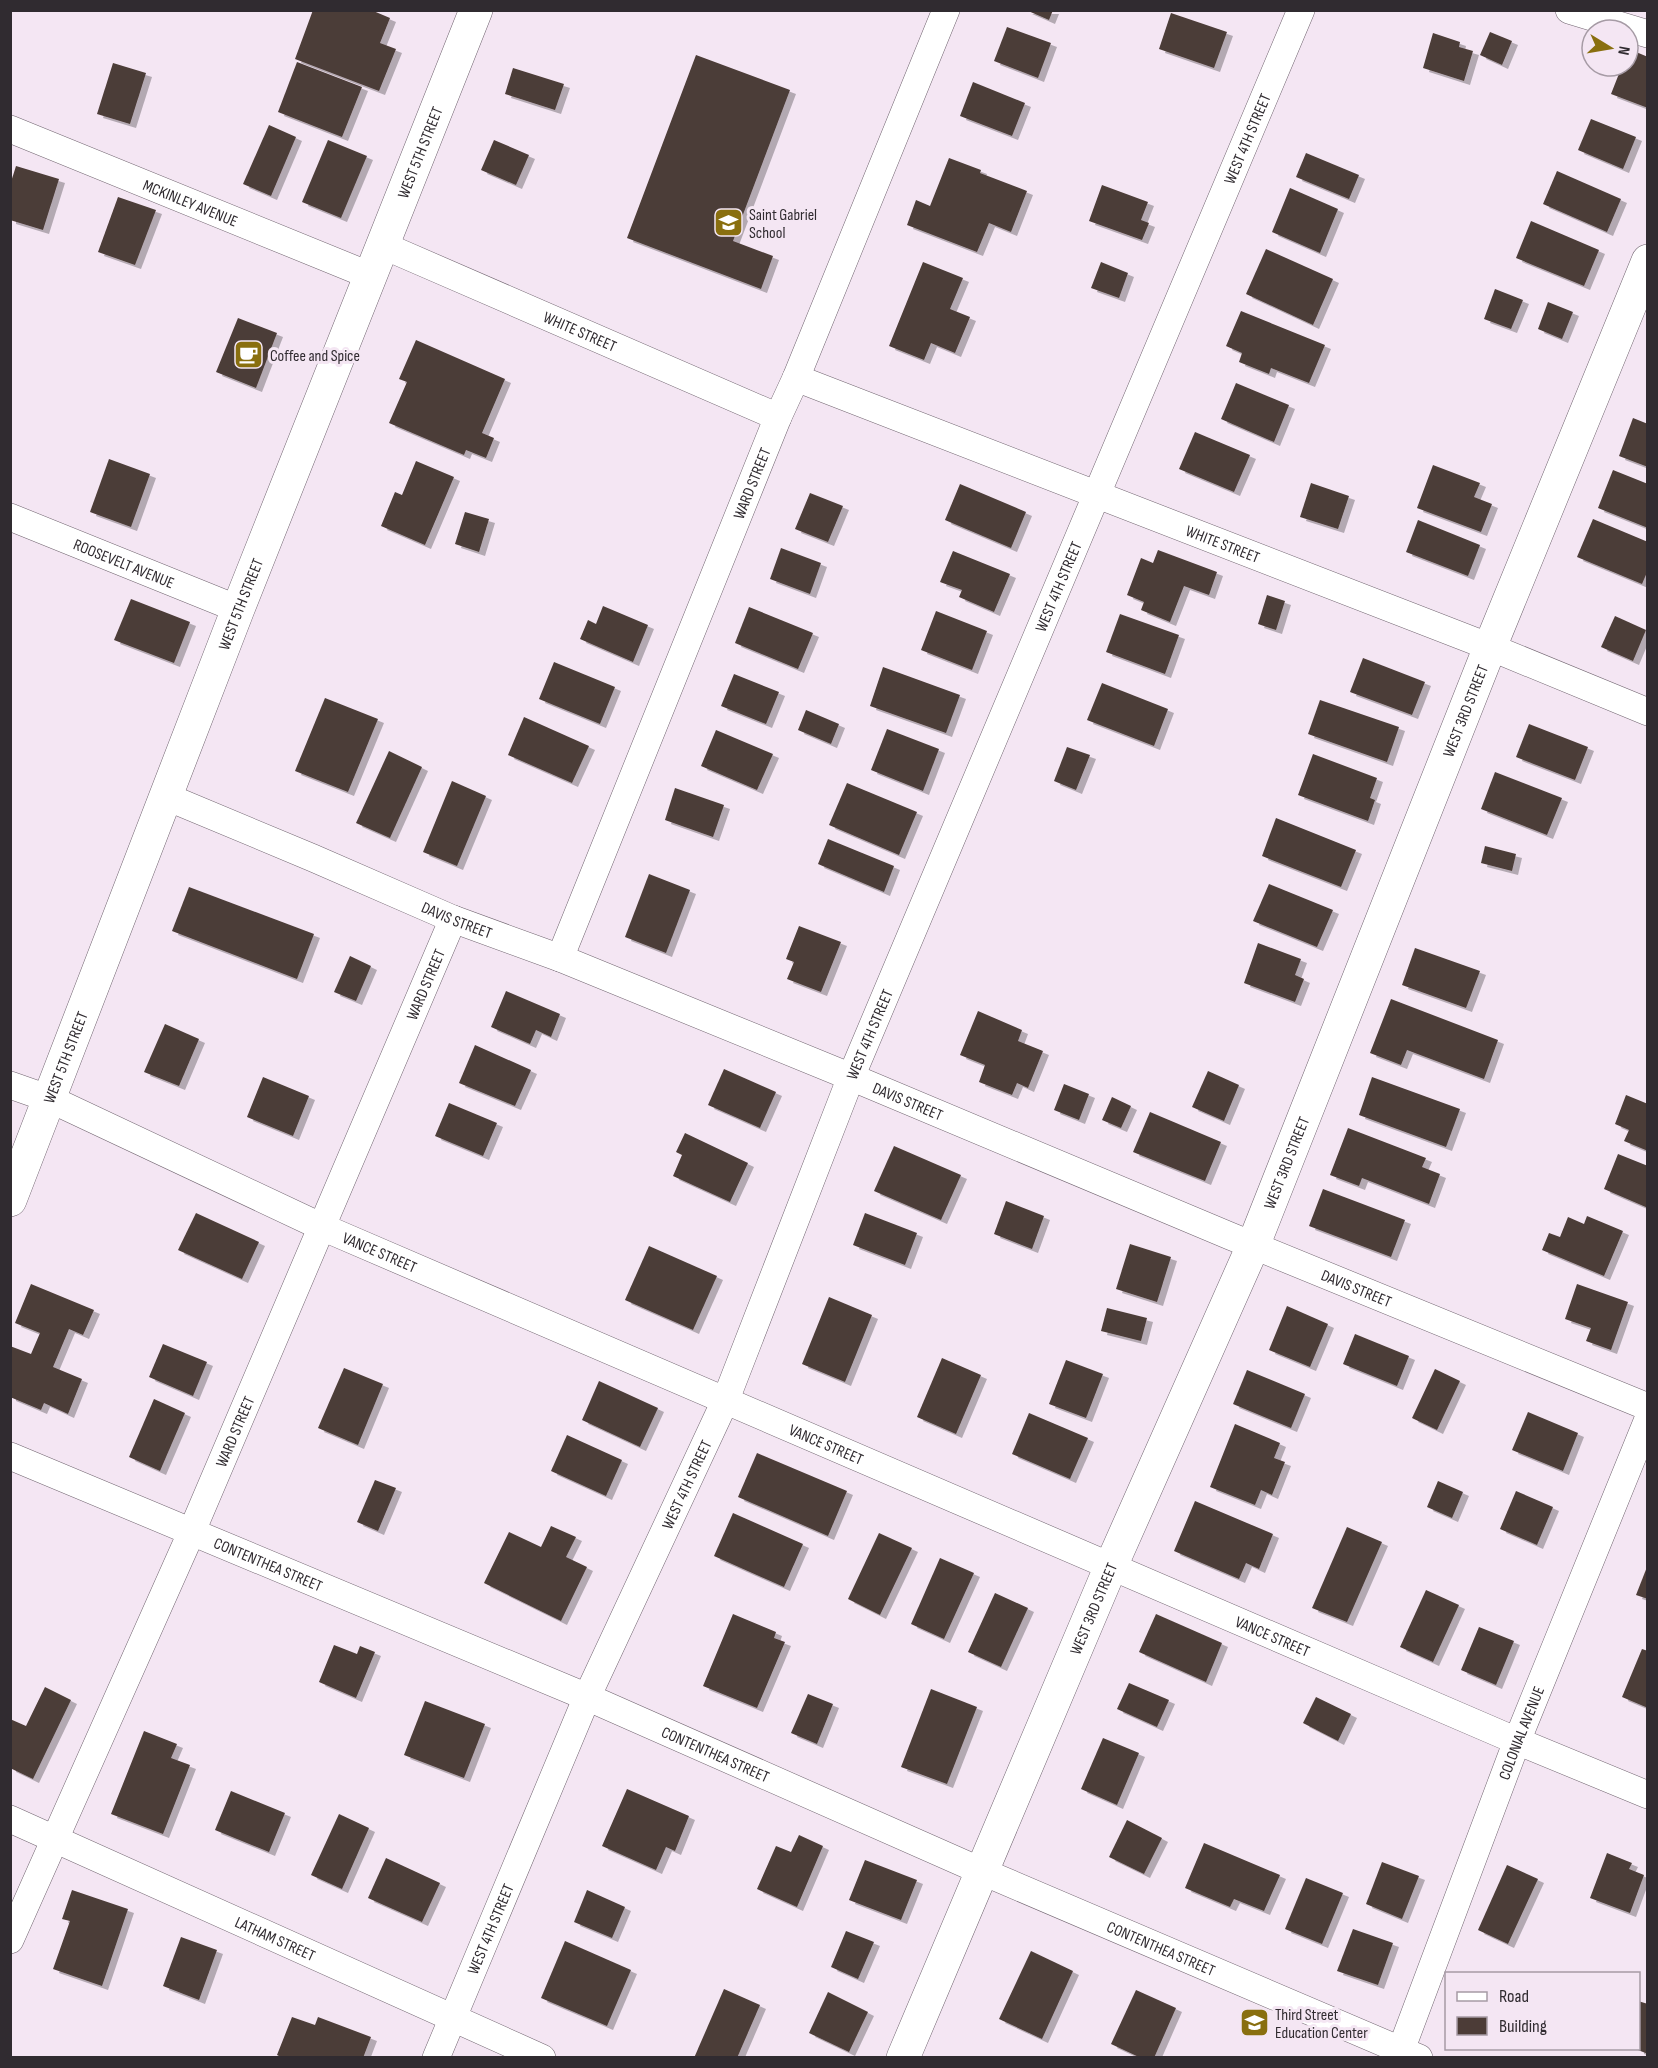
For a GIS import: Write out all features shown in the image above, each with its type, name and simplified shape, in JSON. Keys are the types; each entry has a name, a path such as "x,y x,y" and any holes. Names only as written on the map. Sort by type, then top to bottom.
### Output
{"street":[{"name":"WEST 5TH STREET","path":"10,1200 238,609 476,10"},
{"name":"WARD STREET","path":"560,958 778,417 946,10"},
{"name":"WEST 4TH STREET","path":"436,2058 587,1697 726,1399 851,1077 1301,10"},
{"path":"1569,10 1647,34"},
{"name":"MCKINLEY AVENUE","path":"10,129 371,276"},
{"name":"WHITE STREET","path":"382,245 778,417"},
{"name":"WEST 3RD STREET","path":"903,2058 1111,1566 1253,1246 1490,647 1647,261"},
{"name":"WHITE STREET","path":"796,378 1490,647 1647,712"},
{"name":"ROOSEVELT AVENUE","path":"10,517 238,609"},
{"name":"DAVIS STREET","path":"167,797 453,919 560,958 1647,1407"},
{"name":"WARD STREET","path":"10,1940 192,1531 453,919"},
{"name":"VANCE STREET","path":"10,1085 50,1099 322,1227 1647,1795"},
{"name":"COLONIAL AVENUE","path":"1410,2054 1517,1740 1647,1419"},
{"name":"CONTENTHEA STREET","path":"10,1456 587,1697 981,1871 1410,2054"},
{"name":"LATHAM STREET","path":"10,1819 542,2058"}],"building":[{"path":"313,10 371,10 390,18 380,43 396,49 379,91 295,59"},
{"path":"1026,10 1053,10 1049,20"},
{"path":"1171,13 1227,32 1214,68 1159,49"},
{"path":"1007,27 1051,43 1038,78 994,61"},
{"path":"1490,32 1512,41 1502,65 1480,55"},
{"path":"1433,33 1460,42 1459,47 1473,51 1464,81 1423,68"},
{"path":"1640,54 1648,57 1648,108 1611,94 1617,78 1640,78"},
{"path":"696,55 790,90 733,241 773,256 761,289 627,238"},
{"path":"297,62 362,87 342,137 278,112"},
{"path":"113,63 146,73 130,124 97,114"},
{"path":"513,68 564,84 555,110 505,94"},
{"path":"973,82 1025,103 1012,136 960,116"},
{"path":"1591,119 1636,137 1623,169 1578,150"},
{"path":"269,125 296,137 271,196 243,184"},
{"path":"328,140 367,156 341,218 302,202"},
{"path":"494,140 529,155 516,185 481,170"},
{"path":"1306,153 1359,175 1349,199 1296,177"},
{"path":"949,158 1027,191 1011,232 989,223 977,252 907,225 916,200 930,206"},
{"path":"16,166 59,179 43,230 10,220 10,185"},
{"path":"1557,171 1621,199 1607,232 1543,204"},
{"path":"1102,185 1148,202 1141,220 1149,223 1142,240 1089,221"},
{"path":"1290,188 1338,209 1320,253 1272,232"},
{"path":"118,197 156,210 135,265 98,252"},
{"path":"1531,221 1599,250 1584,286 1516,258"},
{"path":"1266,249 1333,279 1313,325 1246,294"},
{"path":"923,262 963,278 950,309 970,317 955,353 931,343 924,360 889,346"},
{"path":"1101,262 1128,273 1119,298 1091,288"},
{"path":"1495,289 1523,300 1511,329 1484,319"},
{"path":"1548,302 1573,312 1562,339 1538,329"},
{"path":"1241,311 1325,345 1309,383 1271,368 1269,374 1239,362 1242,353 1226,346"},
{"path":"238,318 277,333 256,388 216,372"},
{"path":"416,340 505,379 482,433 494,438 486,458 466,450 464,455 389,423 407,382 399,379"},
{"path":"1236,383 1289,405 1274,442 1221,419"},
{"path":"1633,418 1648,424 1648,467 1619,456"},
{"path":"1195,432 1250,455 1234,492 1179,469"},
{"path":"109,459 150,474 131,527 90,512"},
{"path":"416,461 454,477 425,545 381,526 395,492 402,495"},
{"path":"1433,465 1480,483 1474,497 1492,504 1481,532 1417,508"},
{"path":"1613,470 1648,484 1648,528 1598,508"},
{"path":"1311,483 1349,496 1338,529 1300,517"},
{"path":"960,484 1026,512 1011,548 945,520"},
{"path":"810,493 843,506 828,542 795,529"},
{"path":"465,512 489,519 479,552 455,544"},
{"path":"1593,519 1648,542 1648,570 1642,584 1577,557"},
{"path":"1418,520 1480,545 1468,576 1406,552"},
{"path":"781,548 821,563 810,594 770,579"},
{"path":"1158,550 1217,572 1209,595 1184,586 1170,622 1141,610 1144,602 1127,595 1141,558 1153,563"},
{"path":"953,551 1010,574 994,612 959,597 962,590 940,582"},
{"path":"1267,595 1285,601 1276,630 1258,624"},
{"path":"131,599 190,622 174,663 114,640"},
{"path":"603,606 648,625 633,662 580,639 588,620 596,624"},
{"path":"749,607 813,633 798,669 735,643"},
{"path":"936,611 987,631 972,670 921,650"},
{"path":"1120,614 1179,635 1165,674 1106,652"},
{"path":"1615,616 1646,630 1633,661 1601,647"},
{"path":"1363,658 1425,682 1412,715 1350,692"},
{"path":"554,662 615,687 600,724 539,699"},
{"path":"883,667 960,695 946,733 870,706"},
{"path":"734,674 779,692 766,724 721,706"},
{"path":"1102,683 1168,709 1154,746 1087,720"},
{"path":"325,698 378,719 348,792 295,771"},
{"path":"1320,700 1399,727 1387,762 1308,734"},
{"path":"806,710 839,724 831,744 798,730"},
{"path":"524,717 589,746 572,783 508,755"},
{"path":"1529,724 1588,747 1575,780 1516,757"},
{"path":"887,729 939,749 923,791 871,770"},
{"path":"716,730 773,754 757,790 701,766"},
{"path":"1067,747 1090,755 1076,790 1054,781"},
{"path":"389,751 422,767 390,838 356,823"},
{"path":"1313,754 1377,778 1370,798 1375,800 1368,821 1298,795"},
{"path":"1495,772 1562,798 1547,835 1481,809"},
{"path":"452,781 486,796 457,866 423,852"},
{"path":"847,783 917,812 899,855 829,825"},
{"path":"675,788 724,805 713,837 665,820"},
{"path":"1276,818 1356,850 1341,887 1262,856"},
{"path":"828,839 894,866 884,892 818,864"},
{"path":"1485,846 1516,854 1512,871 1481,863"},
{"path":"649,874 690,890 666,953 625,937"},
{"path":"1269,884 1333,910 1317,947 1253,921"},
{"path":"189,887 314,934 297,979 172,931"},
{"path":"799,926 841,942 821,992 787,979 794,962 786,959"},
{"path":"1258,943 1301,959 1295,975 1304,979 1295,1002 1244,983"},
{"path":"1415,948 1480,971 1466,1008 1402,985"},
{"path":"350,956 371,966 356,1001 334,992"},
{"path":"506,991 560,1014 551,1037 536,1030 530,1044 491,1027"},
{"path":"1391,999 1498,1040 1484,1079 1407,1050 1401,1065 1370,1053"},
{"path":"978,1011 1022,1030 1018,1041 1043,1051 1028,1088 1017,1083 1012,1095 979,1082 985,1065 960,1055"},
{"path":"165,1024 199,1039 179,1086 144,1072"},
{"path":"475,1045 531,1070 515,1106 459,1083"},
{"path":"724,1069 776,1092 760,1128 708,1105"},
{"path":"1208,1071 1239,1085 1224,1121 1192,1107"},
{"path":"263,1077 309,1096 293,1136 247,1117"},
{"path":"1372,1077 1460,1109 1446,1147 1359,1115"},
{"path":"1064,1084 1089,1094 1079,1120 1054,1110"},
{"path":"1626,1095 1648,1104 1648,1151 1624,1141 1629,1130 1615,1124"},
{"path":"1112,1097 1131,1106 1121,1128 1102,1120"},
{"path":"449,1103 497,1123 483,1156 435,1136"},
{"path":"1150,1112 1221,1142 1205,1181 1133,1152"},
{"path":"1348,1128 1426,1158 1422,1167 1440,1174 1429,1204 1362,1178 1359,1186 1330,1175"},
{"path":"685,1133 748,1163 730,1202 673,1176 682,1155 676,1152"},
{"path":"894,1146 961,1175 941,1220 874,1191"},
{"path":"1618,1154 1648,1166 1648,1208 1604,1189"},
{"path":"1323,1189 1405,1220 1391,1257 1309,1226"},
{"path":"1006,1201 1044,1216 1032,1249 994,1234"},
{"path":"196,1213 259,1242 242,1279 178,1250"},
{"path":"865,1213 917,1233 905,1265 853,1245"},
{"path":"1587,1216 1623,1231 1604,1276 1542,1250 1549,1233 1560,1237 1568,1217 1584,1224"},
{"path":"1130,1244 1171,1257 1157,1302 1116,1289"},
{"path":"649,1246 717,1276 693,1330 625,1300"},
{"path":"31,1284 94,1310 83,1335 69,1329 53,1367 82,1379 68,1414 44,1403 41,1410 10,1397 10,1346 31,1354 40,1333 15,1323"},
{"path":"1577,1284 1628,1302 1611,1350 1586,1341 1591,1328 1565,1319"},
{"path":"829,1297 872,1315 845,1382 802,1364"},
{"path":"1287,1306 1328,1324 1310,1367 1269,1350"},
{"path":"1107,1308 1147,1318 1141,1341 1101,1331"},
{"path":"1355,1334 1409,1356 1397,1386 1343,1364"},
{"path":"163,1344 207,1362 193,1396 149,1377"},
{"path":"942,1358 981,1375 956,1434 917,1417"},
{"path":"1066,1360 1103,1374 1086,1418 1049,1404"},
{"path":"344,1368 383,1384 358,1445 318,1428"},
{"path":"1435,1369 1460,1381 1437,1430 1412,1418"},
{"path":"1247,1370 1305,1394 1291,1428 1233,1404"},
{"path":"599,1381 658,1408 640,1447 582,1420"},
{"path":"154,1399 185,1413 160,1471 129,1457"},
{"path":"1528,1412 1578,1433 1563,1471 1512,1450"},
{"path":"1029,1413 1088,1438 1070,1479 1012,1454"},
{"path":"1235,1424 1280,1443 1274,1458 1285,1462 1272,1495 1261,1490 1255,1505 1210,1487"},
{"path":"567,1435 622,1460 606,1496 551,1471"},
{"path":"757,1453 847,1491 828,1536 738,1497"},
{"path":"375,1480 396,1488 378,1531 357,1522"},
{"path":"1438,1481 1463,1492 1452,1518 1427,1507"},
{"path":"1516,1491 1553,1507 1537,1545 1500,1529"},
{"path":"1195,1501 1273,1534 1259,1569 1246,1563 1239,1579 1174,1551"},
{"path":"733,1513 803,1544 784,1587 714,1556"},
{"path":"551,1526 576,1537 566,1557 587,1567 561,1621 484,1583 509,1532 541,1547"},
{"path":"1347,1527 1382,1542 1347,1622 1312,1608"},
{"path":"879,1533 912,1548 880,1615 848,1599"},
{"path":"940,1558 974,1573 944,1639 911,1624"},
{"path":"1648,1567 1648,1599 1636,1595"},
{"path":"1426,1590 1459,1605 1433,1662 1400,1647"},
{"path":"995,1593 1028,1608 1001,1667 968,1652"},
{"path":"733,1614 776,1632 774,1638 785,1642 757,1708 703,1686"},
{"path":"1156,1614 1222,1643 1206,1682 1139,1652"},
{"path":"1479,1627 1514,1641 1496,1685 1461,1670"},
{"path":"334,1645 357,1654 360,1646 375,1652 356,1698 319,1682"},
{"path":"1642,1649 1648,1651 1648,1708 1622,1697"},
{"path":"1129,1683 1169,1700 1157,1727 1117,1709"},
{"path":"45,1687 71,1700 33,1779 10,1768 10,1719 26,1726"},
{"path":"931,1689 977,1707 947,1784 901,1767"},
{"path":"808,1694 833,1704 817,1744 791,1733"},
{"path":"1316,1697 1351,1714 1338,1741 1303,1723"},
{"path":"425,1701 485,1724 464,1778 404,1755"},
{"path":"144,1731 177,1744 171,1758 190,1765 163,1834 111,1814"},
{"path":"1103,1738 1139,1753 1117,1805 1081,1789"},
{"path":"627,1789 689,1816 675,1851 666,1847 656,1870 602,1846"},
{"path":"231,1791 285,1813 269,1852 215,1830"},
{"path":"339,1814 369,1828 342,1889 311,1875"},
{"path":"1127,1820 1162,1838 1144,1874 1109,1857"},
{"path":"799,1835 823,1846 797,1907 757,1889 776,1846 791,1852"},
{"path":"1204,1843 1280,1875 1264,1911 1234,1899 1230,1907 1185,1888"},
{"path":"1607,1853 1632,1863 1629,1869 1644,1875 1630,1913 1590,1898"},
{"path":"386,1858 440,1883 422,1922 368,1898"},
{"path":"865,1860 917,1880 901,1920 849,1900"},
{"path":"1382,1862 1419,1876 1402,1919 1366,1904"},
{"path":"1507,1865 1538,1879 1508,1944 1478,1930"},
{"path":"1306,1878 1343,1893 1322,1944 1285,1929"},
{"path":"72,1890 128,1909 102,1986 53,1969 70,1921 62,1919"},
{"path":"587,1890 625,1907 612,1938 574,1922"},
{"path":"1353,1929 1393,1943 1378,1985 1337,1971"},
{"path":"846,1931 874,1942 858,1979 831,1967"},
{"path":"181,1937 217,1950 199,2000 163,1986"},
{"path":"565,1941 631,1970 607,2026 541,1998"},
{"path":"1031,1951 1073,1971 1042,2039 999,2019"},
{"path":"724,1989 760,2005 737,2058 694,2058"},
{"path":"1136,1990 1176,2008 1154,2058 1141,2058 1111,2044"},
{"path":"828,1992 868,2012 849,2052 809,2033"},
{"path":"1640,2002 1648,2004 1648,2054 1638,2050 1640,2050"},
{"path":"292,2017 315,2025 318,2017 371,2037 363,2058 283,2058 277,2055"}],"place":[{"name":"Saint Gabriel School","path":"728,223"},
{"name":"Coffee and Spice","path":"249,355"},
{"name":"Third Street Education Center","path":"1254,2023"}]}
